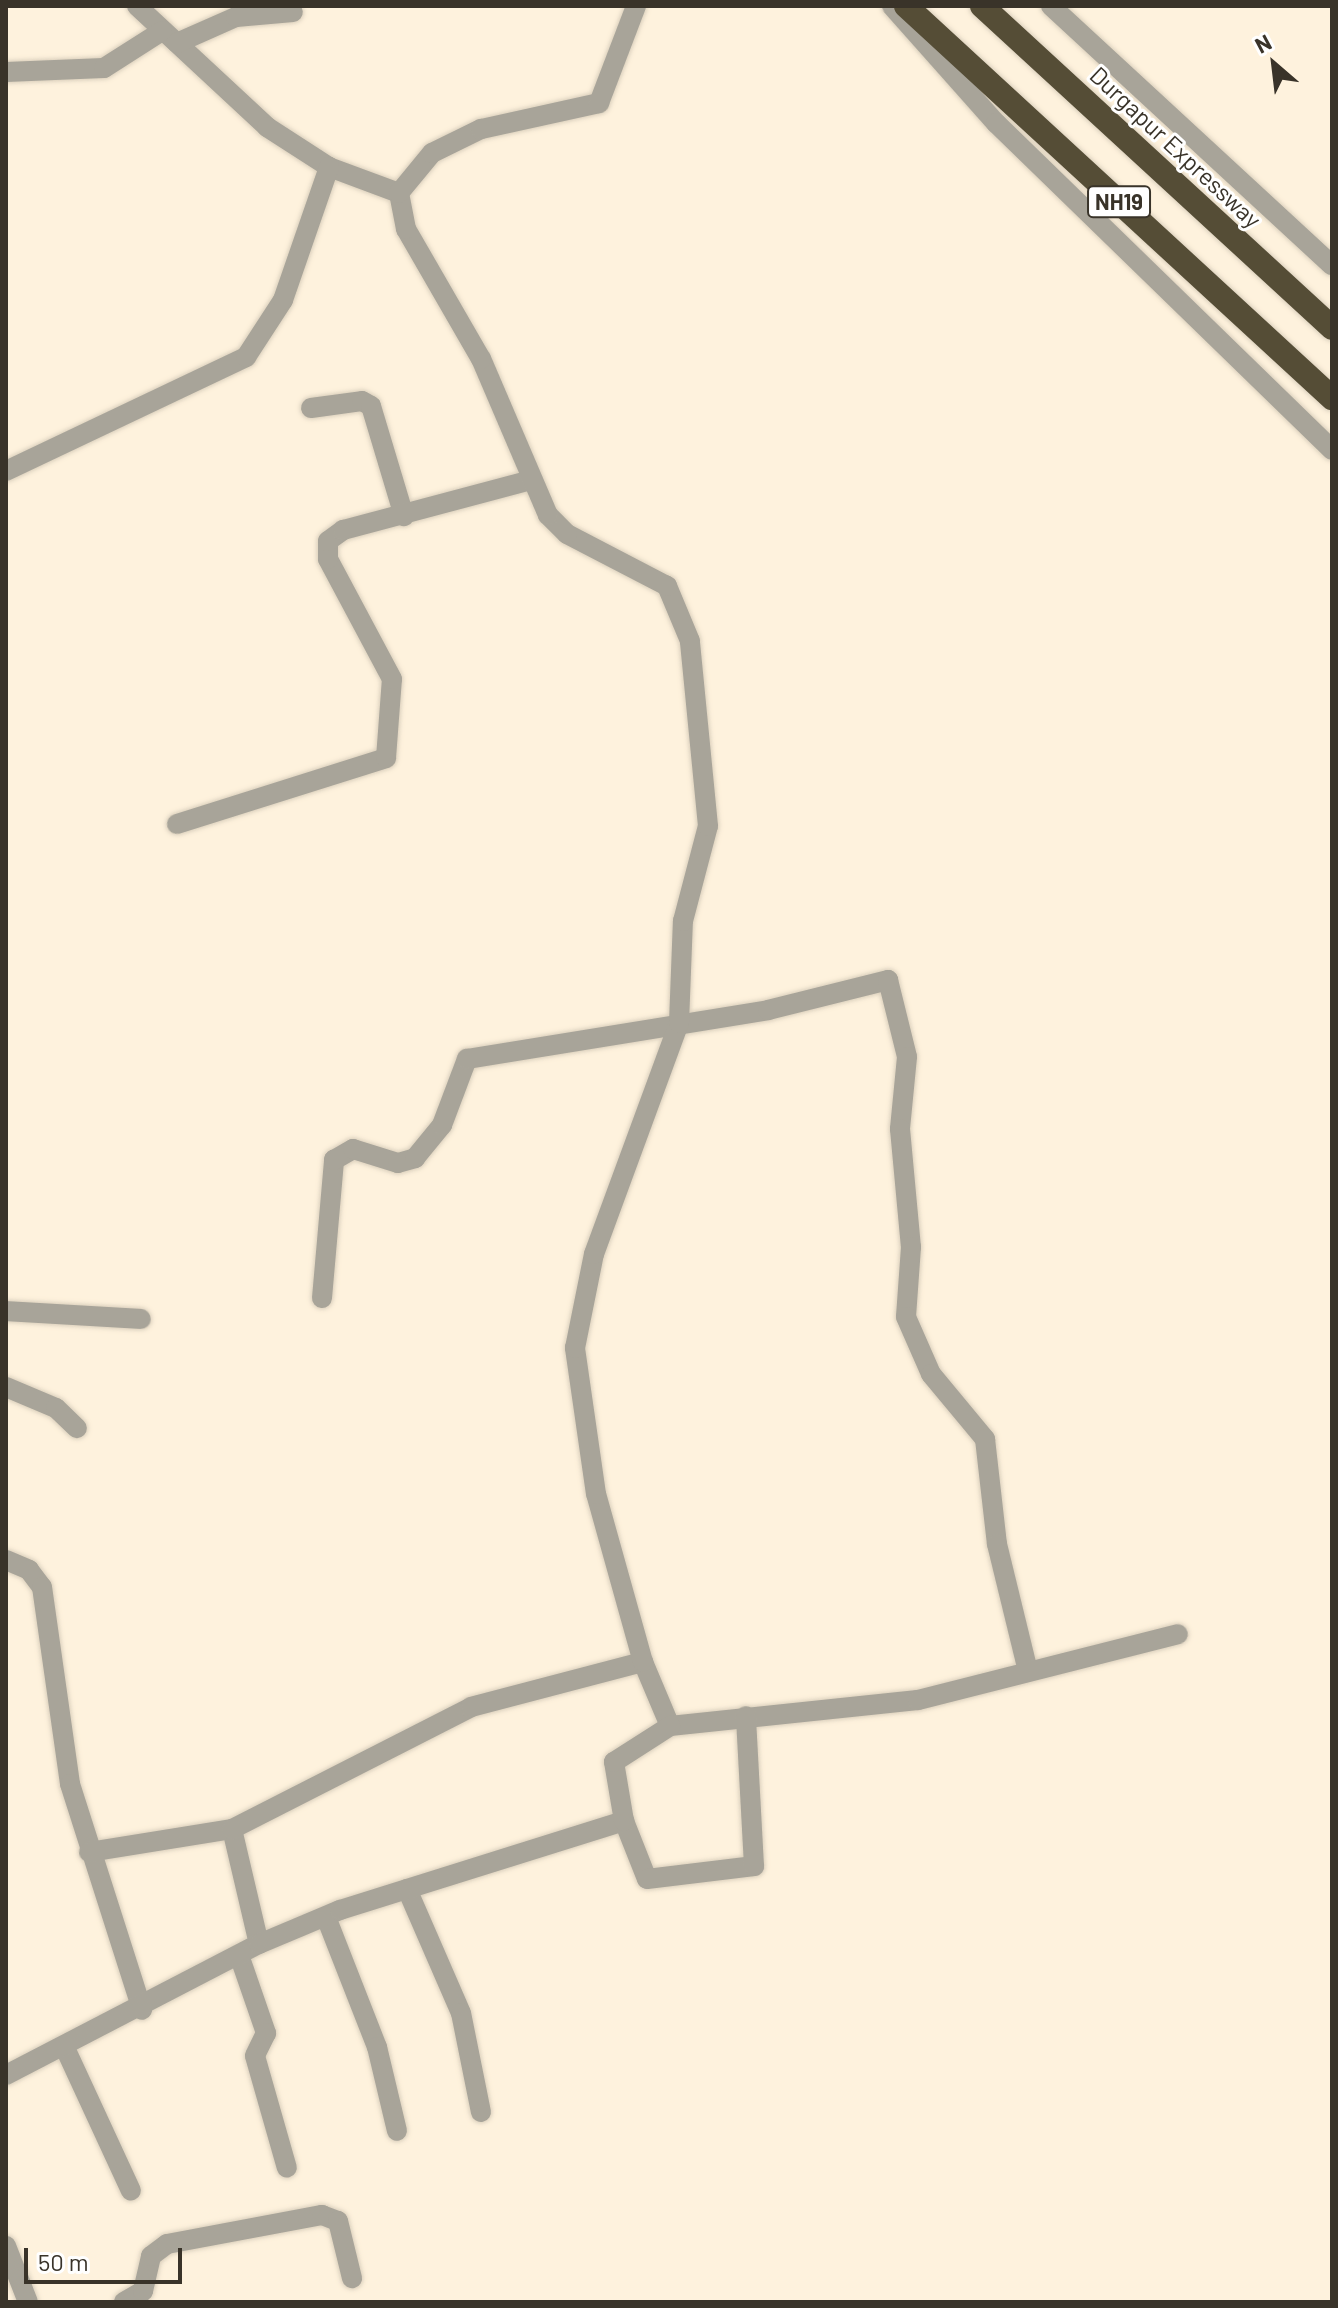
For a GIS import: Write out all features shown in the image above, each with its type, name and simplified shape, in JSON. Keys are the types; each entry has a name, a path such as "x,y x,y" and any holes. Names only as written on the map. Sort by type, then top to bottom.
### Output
{"highway":[{"name":"NH19","path":"906,6 1332,398"},
{"name":"Durgapur Expressway","path":"982,6 1332,328"}],"street":[{"path":"137,6 267,127 329,167 399,193"},
{"path":"399,193 432,153 481,129 599,103 636,6"},
{"path":"892,6 1007,134 1332,450"},
{"path":"1051,6 1332,265"},
{"path":"6,72 104,68 170,37 236,17 293,12"},
{"path":"6,471 246,357 283,300 329,167"},
{"path":"399,193 406,229 481,359 527,481 567,534 667,586 685,623 708,826 683,921 679,1023 594,1254 575,1348 596,1494 643,1662 670,1726"},
{"path":"311,408 362,401 371,406 404,516"},
{"path":"177,824 386,758 392,679 326,550 334,534 527,481"},
{"path":"322,1298 338,1154 353,1149 398,1163 415,1158 442,1125 462,1063 476,1055 679,1023 890,982 907,1057 900,1129 911,1247 906,1317 931,1374 985,1439 997,1544 1027,1667"},
{"path":"6,1311 141,1319"},
{"path":"6,1387 56,1408 77,1428"},
{"path":"6,1560 29,1570 42,1587 70,1784 89,1852 142,2010"},
{"path":"746,1716 754,1866 647,1879 624,1821 614,1762 670,1726 746,1716 918,1700 1027,1667 1178,1634"},
{"path":"89,1852 232,1829 471,1707 643,1662"},
{"path":"6,2075 142,2010 259,1944 407,1889 624,1821"},
{"path":"232,1829 259,1944"},
{"path":"407,1889 461,2013 481,2112"},
{"path":"326,1917 377,2047 397,2131"},
{"path":"239,1955 266,2033 255,2056 287,2168"},
{"path":"65,2048 131,2191"},
{"path":"124,2302 143,2291 151,2256 167,2244 322,2215 338,2221 352,2278"},
{"path":"7,2253 28,2302"}]}
